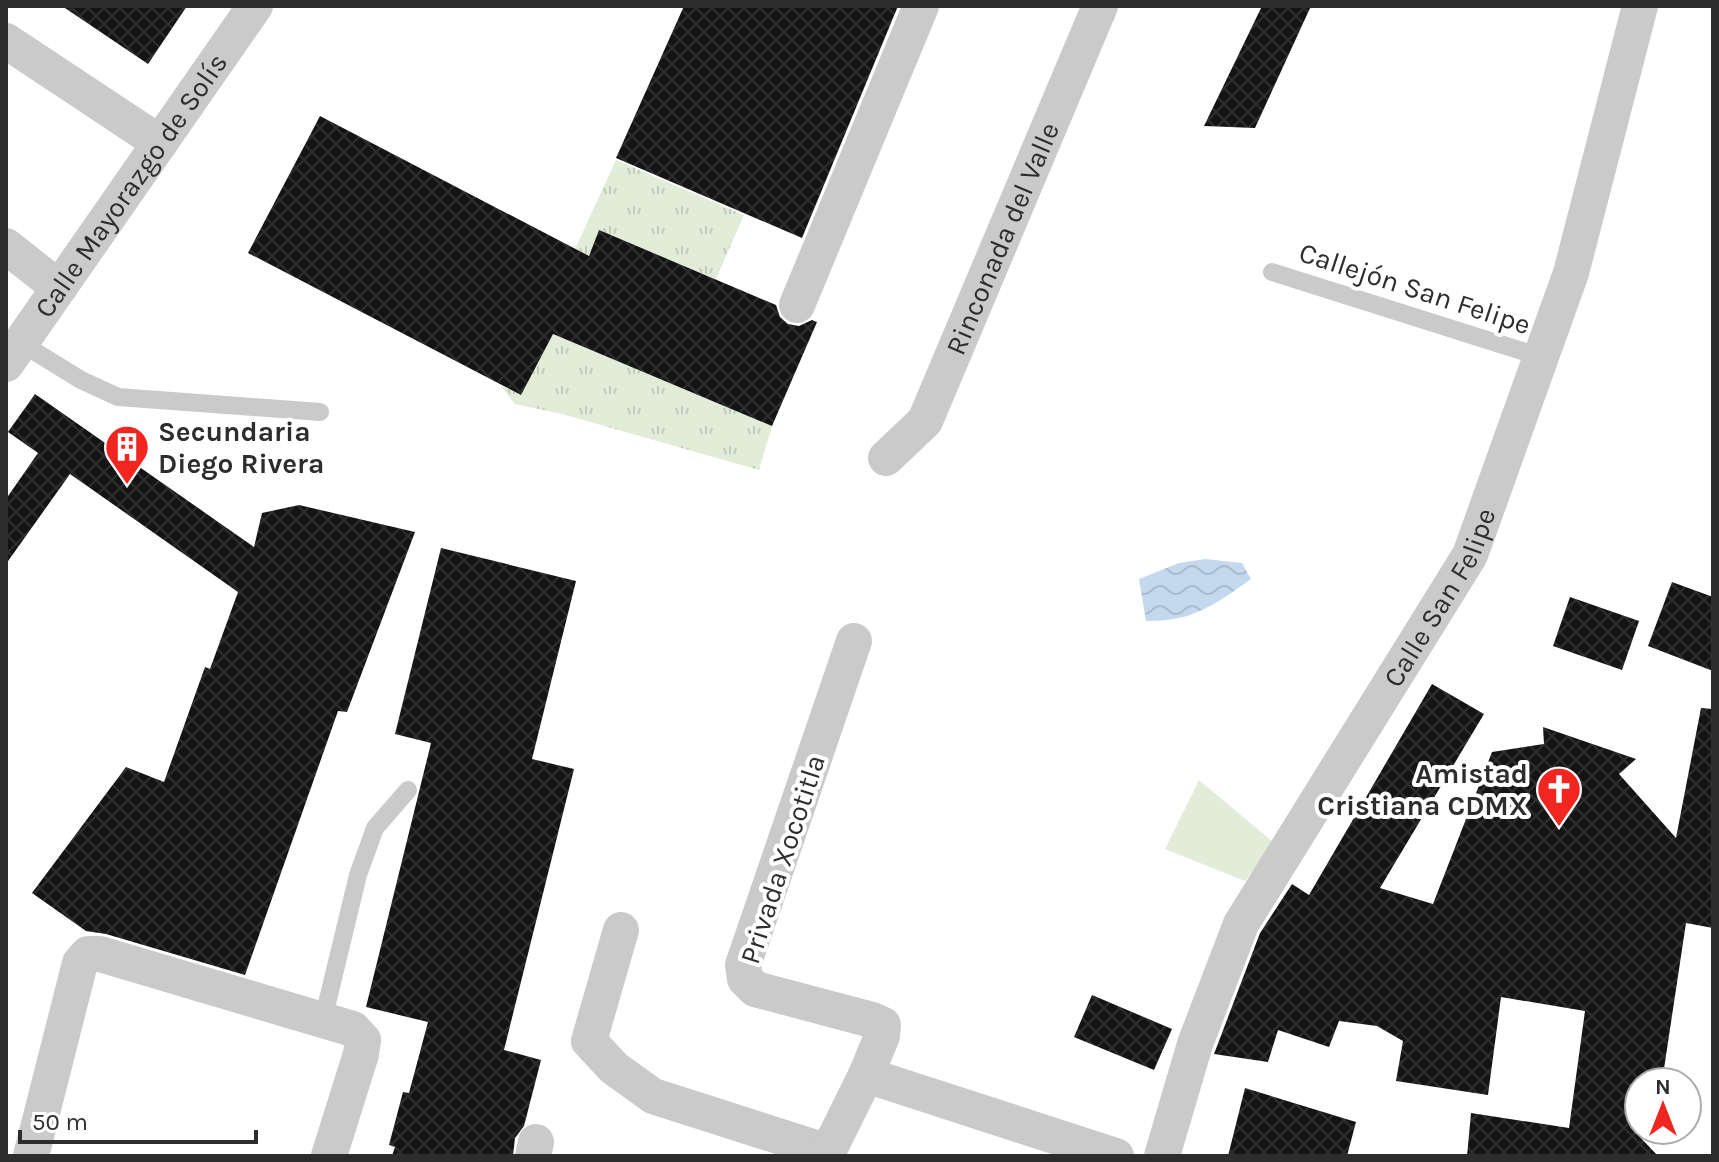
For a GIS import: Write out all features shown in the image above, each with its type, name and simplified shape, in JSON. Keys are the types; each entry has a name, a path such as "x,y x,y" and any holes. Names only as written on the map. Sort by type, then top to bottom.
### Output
{"street":[{"name":"Calle Mayorazgo de Solís","path":"14,354 255,6"},
{"path":"797,305 921,6"},
{"name":"Rinconada del Valle","path":"886,458 925,421 1100,6"},
{"name":"Calle San Felipe","path":"1162,1156 1195,1044 1241,924 1470,555 1571,273 1640,6"},
{"path":"6,41 160,143"},
{"path":"6,246 59,288"},
{"name":"Privada Xocotitla","path":"854,641 743,965 745,979 755,989 883,1025 882,1036 866,1075"},
{"path":"621,930 589,1041 614,1068 653,1096 827,1154 866,1075 1116,1156"},
{"path":"31,1156 80,963 88,954 100,954 353,1029 363,1040 361,1054 329,1156"}],"lane":[{"name":"Callejón San Felipe","path":"1272,272 1541,357"},
{"path":"14,354 118,397 320,412"},
{"path":"323,1020 358,875 375,828 408,790"}],"green space":[{"path":"616,160 744,215 716,279 599,231 555,335 772,426 759,470 562,414 515,404 500,385 521,395 575,249"},
{"path":"1199,780 1274,843 1245,881 1165,849"}],"water":[{"path":"1205,559 1242,563 1251,579 1226,597 1190,615 1146,621 1139,579 1179,563"}],"building":[{"path":"62,6 187,6 148,64"},
{"path":"684,6 898,6 802,238 616,158"},
{"path":"1262,6 1311,6 1255,128 1204,126"},
{"path":"320,116 589,256 599,230 776,305 780,317 788,324 799,326 812,320 817,322 772,426 553,334 521,395 248,253"},
{"path":"35,394 254,547 262,513 299,505 415,532 347,712 338,711 245,975 106,934 86,931 32,893 126,767 164,782 205,667 210,669 238,592 70,474 6,564 6,499 38,453 8,432"},
{"path":"441,548 576,581 532,759 574,769 504,1050 541,1060 524,1126 515,1138 513,1156 392,1156 395,1147 389,1145 403,1092 409,1093 428,1022 366,1007 431,743 395,734"},
{"path":"1672,582 1713,597 1713,671 1648,646"},
{"path":"1570,597 1639,621 1622,670 1553,646"},
{"path":"1432,684 1484,714 1380,888 1433,904 1492,752 1544,744 1543,727 1636,759 1619,774 1676,838 1701,708 1713,709 1713,928 1686,923 1664,1066 1623,1066 1623,1146 1648,1146 1658,1156 1467,1156 1471,1113 1569,1128 1585,1011 1501,997 1488,1095 1396,1081 1403,1041 1377,1026 1339,1021 1329,1047 1278,1030 1268,1062 1214,1054 1260,933 1292,884 1309,895"},
{"path":"1092,995 1172,1029 1154,1070 1074,1037"},
{"path":"1245,1088 1356,1122 1347,1156 1228,1156"}],"place":[{"name":"Secundaria Diego Rivera","path":"127,486"},
{"name":"Amistad Cristiana CDMX","path":"1559,828"}]}
